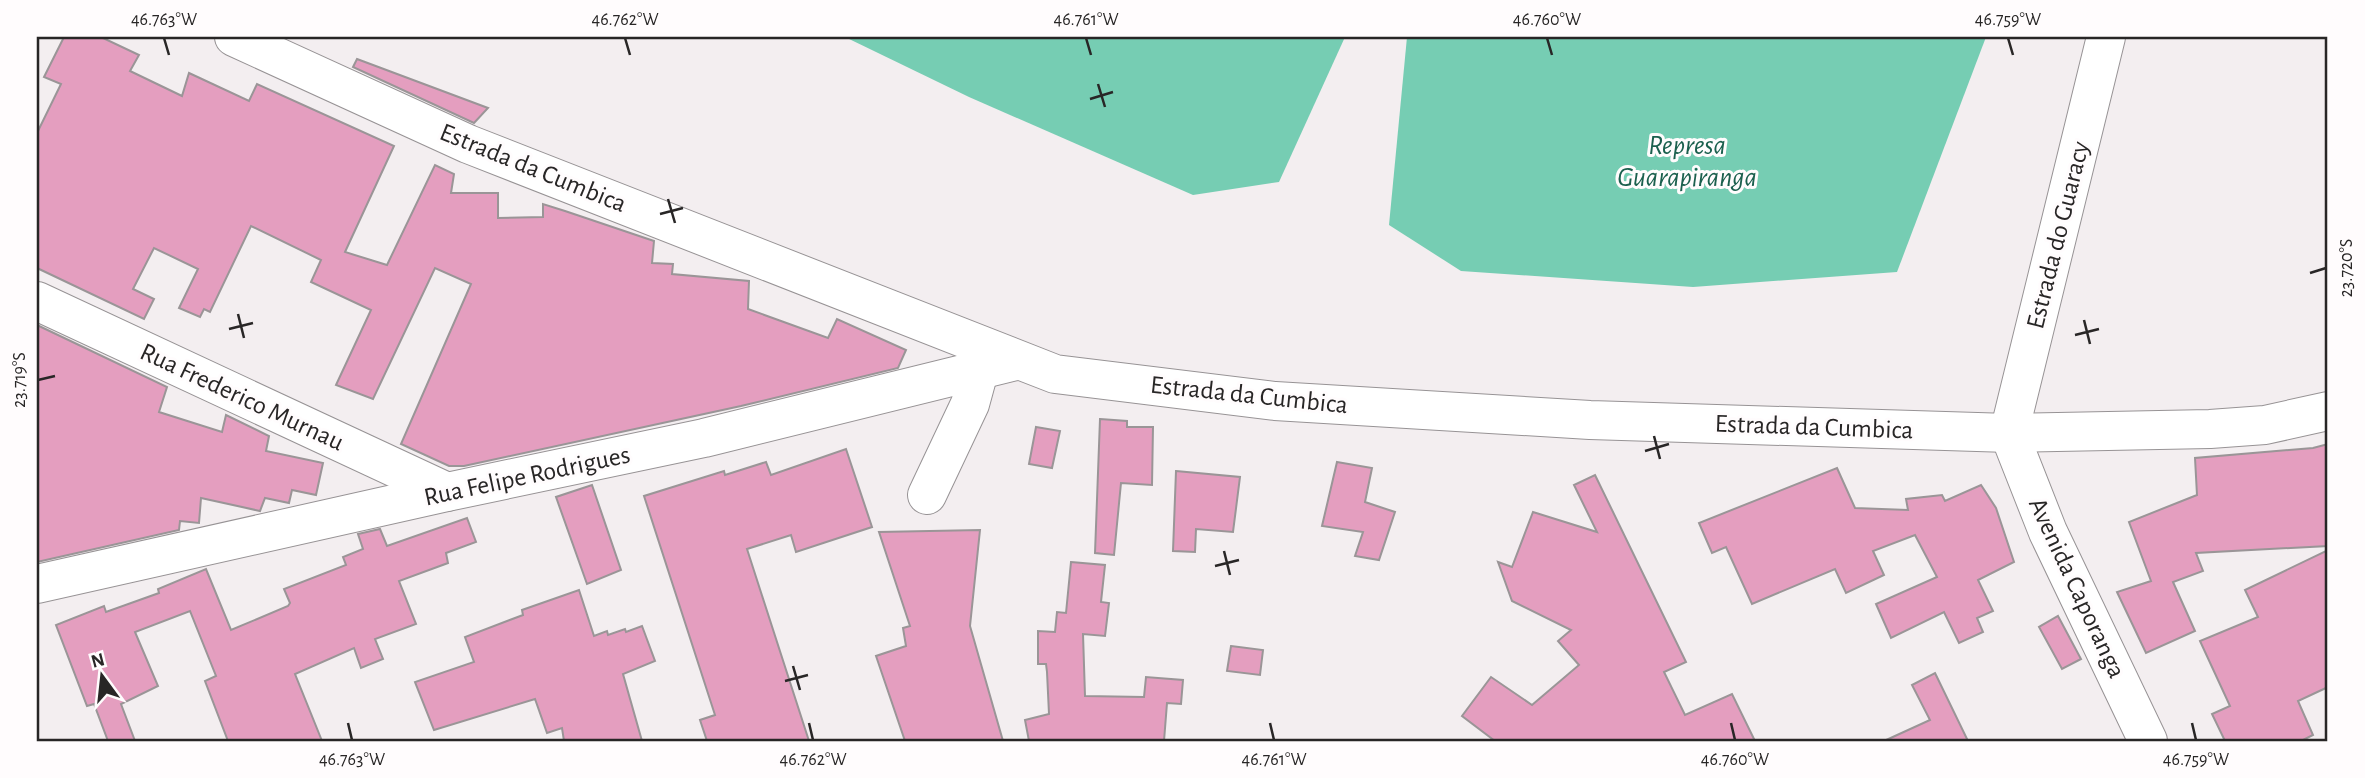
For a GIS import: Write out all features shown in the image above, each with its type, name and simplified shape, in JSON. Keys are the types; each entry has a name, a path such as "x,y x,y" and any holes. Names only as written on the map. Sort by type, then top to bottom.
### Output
{"street":[{"name":"Estrada da Cumbica","path":"234,37 468,144 1016,361 1055,374 1275,401 1590,421 2009,433 2210,429 2265,425 2328,411"},
{"name":"Estrada do Guaracy","path":"2009,433 2106,37"},
{"name":"Rua Frederico Murnau","path":"37,301 447,492"},
{"name":"Rua Felipe Rodrigues","path":"37,584 447,492 704,439 1016,361"},
{"path":"928,495 970,404 978,371"},
{"name":"Avenida Caporanga","path":"2009,433 2048,532 2148,741"}],"water":[{"path":"845,37 1345,37 1279,182 1193,195 969,97"},
{"name":"Represa Guarapiranga","path":"1407,37 1986,37 1897,272 1693,287 1461,271 1389,225"}],"building":[{"path":"64,37 101,37 139,55 130,71 182,96 189,73 249,101 257,84 394,146 345,252 387,265 435,165 454,174 451,193 498,193 498,218 543,217 543,204 565,211 654,241 652,263 673,264 672,274 749,281 748,309 828,338 837,319 906,350 898,368 741,406 464,466 449,466 401,444 471,284 435,268 373,399 336,385 371,310 311,282 321,260 251,226 210,312 204,309 200,317 179,308 198,269 154,248 133,289 154,299 144,319 37,268 37,133 61,84 44,77"},
{"path":"357,59 488,108 474,123 353,67"},
{"path":"37,325 167,387 159,412 222,432 226,415 269,436 266,451 323,463 316,495 292,490 289,503 265,498 260,511 201,498 199,523 180,521 179,530 37,562"},
{"path":"1100,419 1127,421 1127,427 1153,427 1152,485 1121,483 1114,555 1095,553"},
{"path":"1036,427 1060,431 1052,468 1029,464"},
{"path":"2328,444 2328,546 2196,553 2203,571 2173,582 2195,631 2146,653 2117,592 2151,581 2129,522 2197,495 2195,458 2313,448"},
{"path":"846,449 872,527 796,552 791,535 747,549 809,741 707,741 700,720 715,715 644,496 724,471 725,475 766,462 771,475"},
{"path":"1337,462 1372,468 1365,502 1395,512 1379,560 1355,556 1363,532 1322,526"},
{"path":"1837,468 1855,508 1908,510 1906,499 1942,495 1945,501 1981,485 1996,508 2014,562 1978,580 1993,611 1977,618 1983,632 1959,643 1944,612 1891,638 1876,604 1937,577 1915,535 1873,551 1884,575 1846,593 1835,569 1752,604 1726,547 1712,553 1699,523"},
{"path":"1176,471 1240,477 1233,532 1196,529 1195,552 1173,551"},
{"path":"1595,475 1686,662 1664,672 1685,715 1732,694 1755,741 1495,741 1462,716 1491,677 1532,705 1579,665 1558,641 1571,630 1512,601 1498,562 1512,567 1533,512 1597,532 1574,485"},
{"path":"592,485 621,570 587,584 556,497"},
{"path":"467,518 476,542 446,553 448,563 399,581 416,624 375,639 383,659 361,668 354,648 295,674 322,741 228,741 205,681 216,676 190,611 135,632 158,686 121,704 135,741 108,741 94,704 87,706 56,625 104,606 106,612 159,593 158,589 206,569 231,630 288,606 290,603 284,589 346,565 343,557 363,549 358,534 380,529 387,546"},
{"path":"980,530 970,626 1003,741 905,741 876,656 906,646 903,628 910,626 879,532"},
{"path":"2328,550 2328,687 2298,701 2313,735 2301,741 2225,741 2212,714 2230,706 2200,641 2258,617 2245,590"},
{"path":"1071,562 1105,565 1101,602 1109,603 1105,636 1083,634 1085,696 1144,697 1146,677 1183,680 1181,704 1167,703 1164,741 1029,741 1025,720 1049,714 1046,664 1038,664 1038,631 1055,632 1057,612 1066,613"},
{"path":"579,590 594,636 607,631 608,635 625,629 626,632 642,626 655,661 623,674 642,741 564,741 562,728 547,733 535,699 434,730 415,682 474,662 465,637 523,615 522,610"},
{"path":"2058,616 2081,659 2062,669 2039,627"},
{"path":"1231,646 1263,650 1260,675 1227,671"},
{"path":"1935,673 1968,741 1884,741 1930,720 1912,685"}]}
